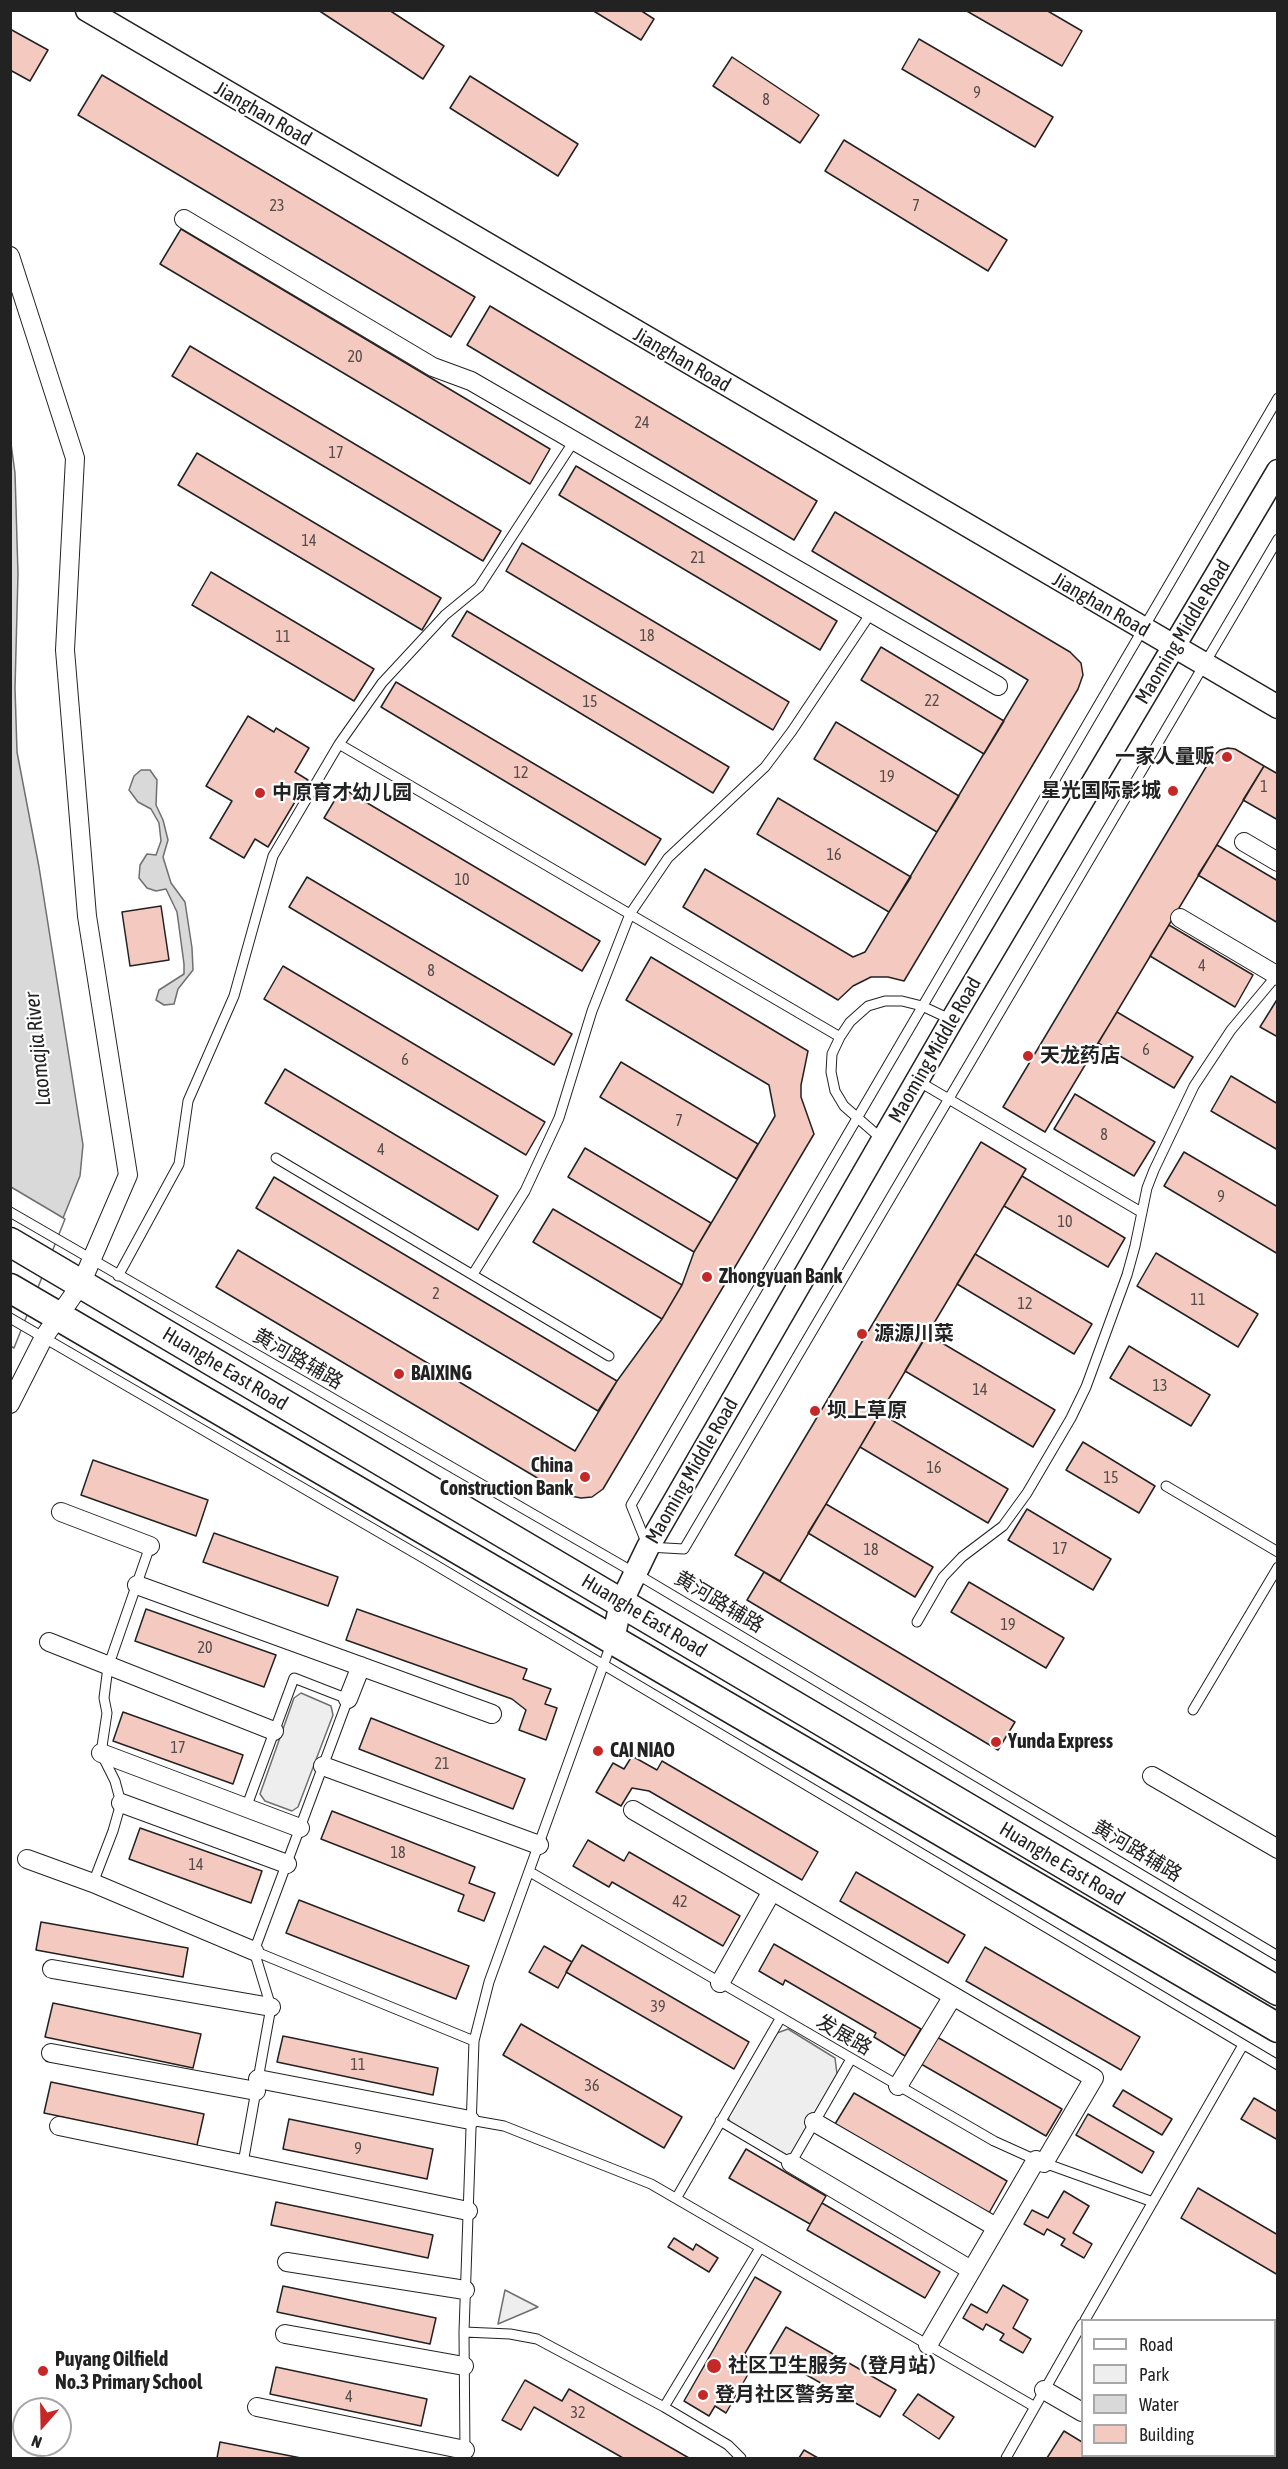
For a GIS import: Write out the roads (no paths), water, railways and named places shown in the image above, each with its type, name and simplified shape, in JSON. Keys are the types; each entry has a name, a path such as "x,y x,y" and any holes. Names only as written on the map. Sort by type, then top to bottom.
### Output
{"main road":[{"name":"Huanghe East Road","path":"10,1242 79,1268 621,1603 1278,1991"},
{"name":"Huanghe East Road","path":"10,1288 46,1323 608,1652 1278,2028"}],"street":[{"name":"Jianghan Road","path":"87,10 1173,648 1278,707"},
{"path":"184,219 433,367 471,381 998,686"},
{"path":"10,256 75,458 65,650 87,916 128,1175 79,1268 46,1323 10,1404"},
{"name":"Maoming Middle Road","path":"608,1652 621,1603 648,1547 952,1020 1278,471"},
{"path":"1244,842 1278,862"},
{"path":"1180,918 1277,975"},
{"path":"61,1512 150,1546"},
{"path":"137,1585 492,1713"},
{"path":"49,1642 274,1731"},
{"path":"348,1699 361,1666"},
{"path":"101,1753 300,1828"},
{"path":"323,1766 539,1845"},
{"path":"1152,1776 1278,1849"},
{"path":"121,1803 287,1864"},
{"path":"633,1810 1094,2078 996,2227 928,2345"},
{"path":"27,1859 93,1883 254,1951"},
{"path":"720,1983 772,1891"},
{"path":"52,1969 271,2007"},
{"path":"898,2086 953,1996"},
{"path":"51,2053 470,2120"},
{"path":"814,2122 996,2227"},
{"path":"59,2126 468,2211"},
{"path":"791,2163 971,2270"},
{"path":"287,2262 465,2290"},
{"path":"285,2334 464,2366"},
{"path":"1044,2390 1081,2411"},
{"path":"257,2407 465,2454"}],"lane":[{"path":"1278,398 631,1505 648,1547 684,1549 1278,538"},
{"path":"118,1276 179,1164 188,1101 234,996 273,856 339,744 392,671 445,615 479,587 574,441"},
{"path":"473,1274 525,1191 559,1118 592,1011 630,915 668,858 765,767 792,731 871,613"},
{"path":"339,744 840,1037"},
{"path":"917,1622 943,1577 962,1557 1003,1526 1027,1493 1071,1418 1086,1387 1127,1275 1136,1246 1141,1212 1154,1170 1194,1086 1231,1030 1277,975"},
{"path":"883,1140 844,1106 835,1091 831,1072 832,1054 840,1037 850,1022 868,1006 885,1000 922,1006 952,1020"},
{"path":"917,1080 1141,1212"},
{"path":"276,1158 609,1356"},
{"name":"黄河路辅路","path":"10,1212 79,1268 118,1276 635,1573 1278,1956"},
{"path":"10,1318 46,1323"},
{"path":"1166,1486 1278,1552"},
{"path":"93,1883 121,1803 116,1780 101,1753 107,1713 104,1698 108,1667 150,1546"},
{"path":"1193,1710 1278,1567"},
{"path":"465,2454 464,2332 474,2041 489,1982 608,1652 1278,2065"},
{"path":"243,2163 271,2007 254,1951 348,1699 294,1678 246,1808"},
{"name":"发展路","path":"530,1872 994,2141 1040,2161 1153,2202"},
{"path":"254,1951 474,2041"},
{"path":"677,2198 780,2019"},
{"path":"1086,2319 1243,2045"},
{"path":"720,2121 791,2163 851,2059"},
{"path":"470,2120 504,2126 651,2184 1035,2407"},
{"path":"664,2407 760,2248"},
{"path":"1006,2458 1081,2327"},
{"path":"464,2332 510,2334 537,2339 664,2407 728,2445 741,2458"}],"water":[{"name":"Laomajia River","path":"10,436 15,473 18,574 15,688 17,752 39,867 83,1145 80,1176 11,1347"},
{"path":"141,770 150,770 157,780 156,805 168,840 163,857 171,883 185,902 192,948 193,970 178,989 174,1004 164,1005 156,1000 159,990 184,974 184,964 177,912 166,889 156,891 147,888 139,878 140,865 147,854 156,855 161,841 159,823 151,809 138,802 129,790 134,776"}],"place":[{"name":"一家人量贩","path":"1227,757"},
{"name":"星光国际影城","path":"1173,791"},
{"name":"中原育才幼儿园","path":"260,793"},
{"name":"天龙药店","path":"1028,1056"},
{"name":"Zhongyuan Bank","path":"707,1277"},
{"name":"源源川菜","path":"862,1334"},
{"name":"BAIXING","path":"399,1374"},
{"name":"坝上草原","path":"815,1411"},
{"name":"China Construction Bank","path":"585,1477"},
{"name":"Yunda Express","path":"996,1742"},
{"name":"CAI NIAO","path":"598,1751"},
{"name":"社区卫生服务（登月站）","path":"714,2366"},
{"name":"Puyang Oilfield No.3 Primary School","path":"43,2371"},
{"name":"登月社区警务室","path":"703,2395"}]}
